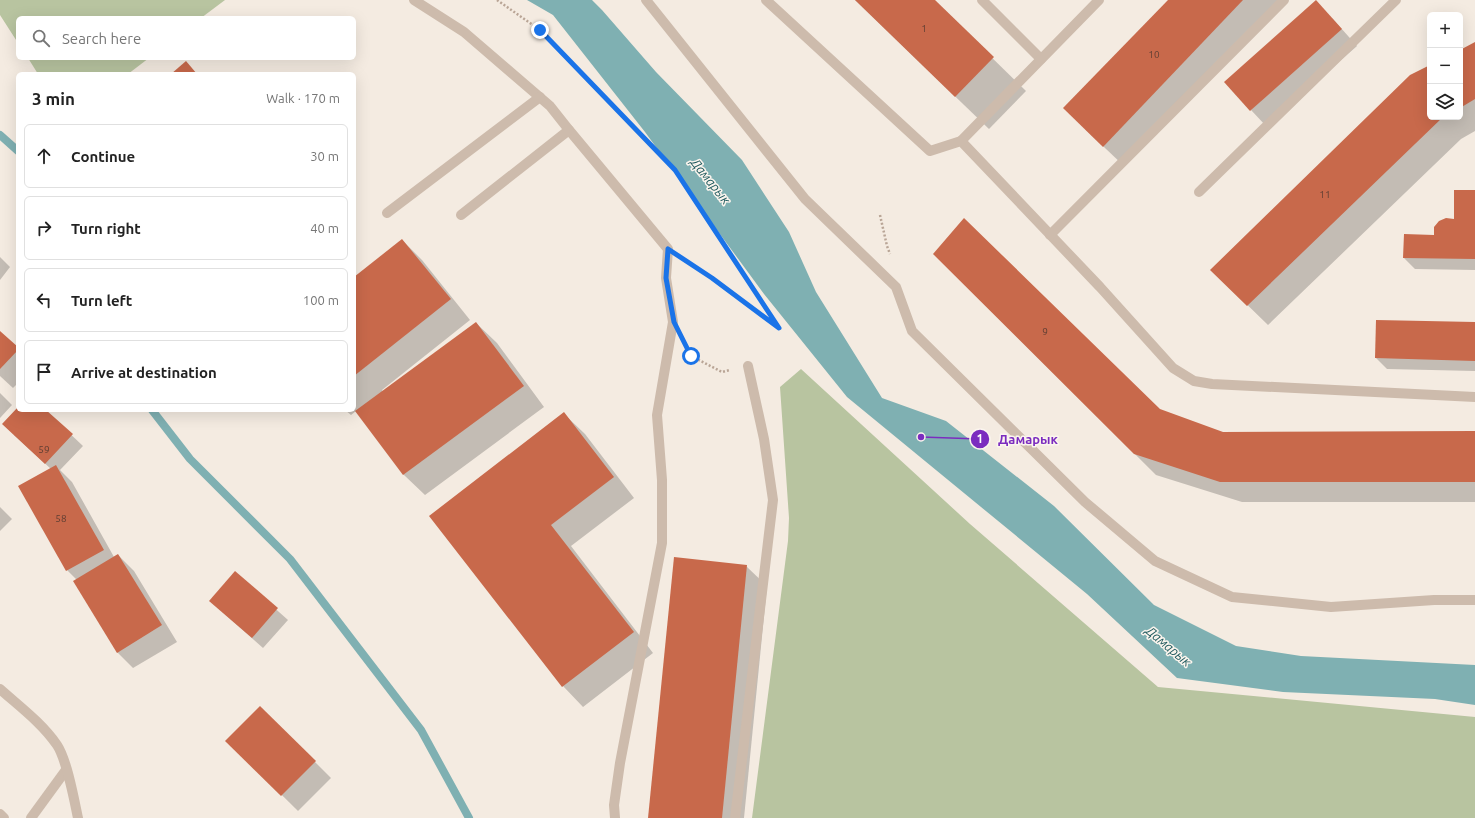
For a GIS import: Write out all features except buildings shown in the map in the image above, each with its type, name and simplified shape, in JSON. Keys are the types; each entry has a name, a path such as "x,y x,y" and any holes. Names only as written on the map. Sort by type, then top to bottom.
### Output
{"street":[{"path":"414,0 464,32 550,106 668,249 666,278 674,322 657,415 662,480 662,543 620,763 614,805 615,818"},
{"path":"646,0 804,199 896,287 912,332 1085,502 1155,561 1232,597 1331,607 1434,600 1475,600"},
{"path":"766,0 930,151 961,141 1099,0"},
{"path":"982,0 1041,59"},
{"path":"1050,235 1284,0"},
{"path":"1199,192 1396,0"},
{"path":"387,213 540,97"},
{"path":"461,215 569,130"},
{"path":"961,141 1173,368 1194,381 1212,384 1475,397"},
{"path":"735,818 774,500 764,439 748,366"},
{"path":"0,689 45,730 58,746 66,770 78,818"},
{"path":"31,818 66,770"},
{"path":"0,814 4,818"}],"path":[{"path":"497,0 540,30 675,170 779,328 712,278 668,249"},
{"path":"880,216 887,246 894,266 896,287"},
{"path":"674,322 691,356 722,372 748,366"}],"green space":[{"path":"0,0 225,0 204,16 16,16 16,40 0,15"},
{"path":"29,60 146,60 131,72 37,72"},
{"path":"801,369 970,524 1158,687 1475,717 1475,818 752,818 788,541 789,518 780,387"}],"water":[{"path":"527,0 592,0 656,72 742,160 789,232 816,292 882,398 946,421 1054,506 1154,605 1236,646 1301,656 1475,665 1475,705 1435,699 1283,692 1177,678 1087,594 847,397 764,294 645,132 553,15"}],"waterway":[{"path":"0,135 16,149"},
{"path":"154,412 190,459 290,559 421,730 469,818"}],"place":[{"name":"Дамарык","path":"921,437"}],"route":[{"path":"540,30 675,170 779,328 712,278 668,249 666,278 674,322 691,356"}]}
